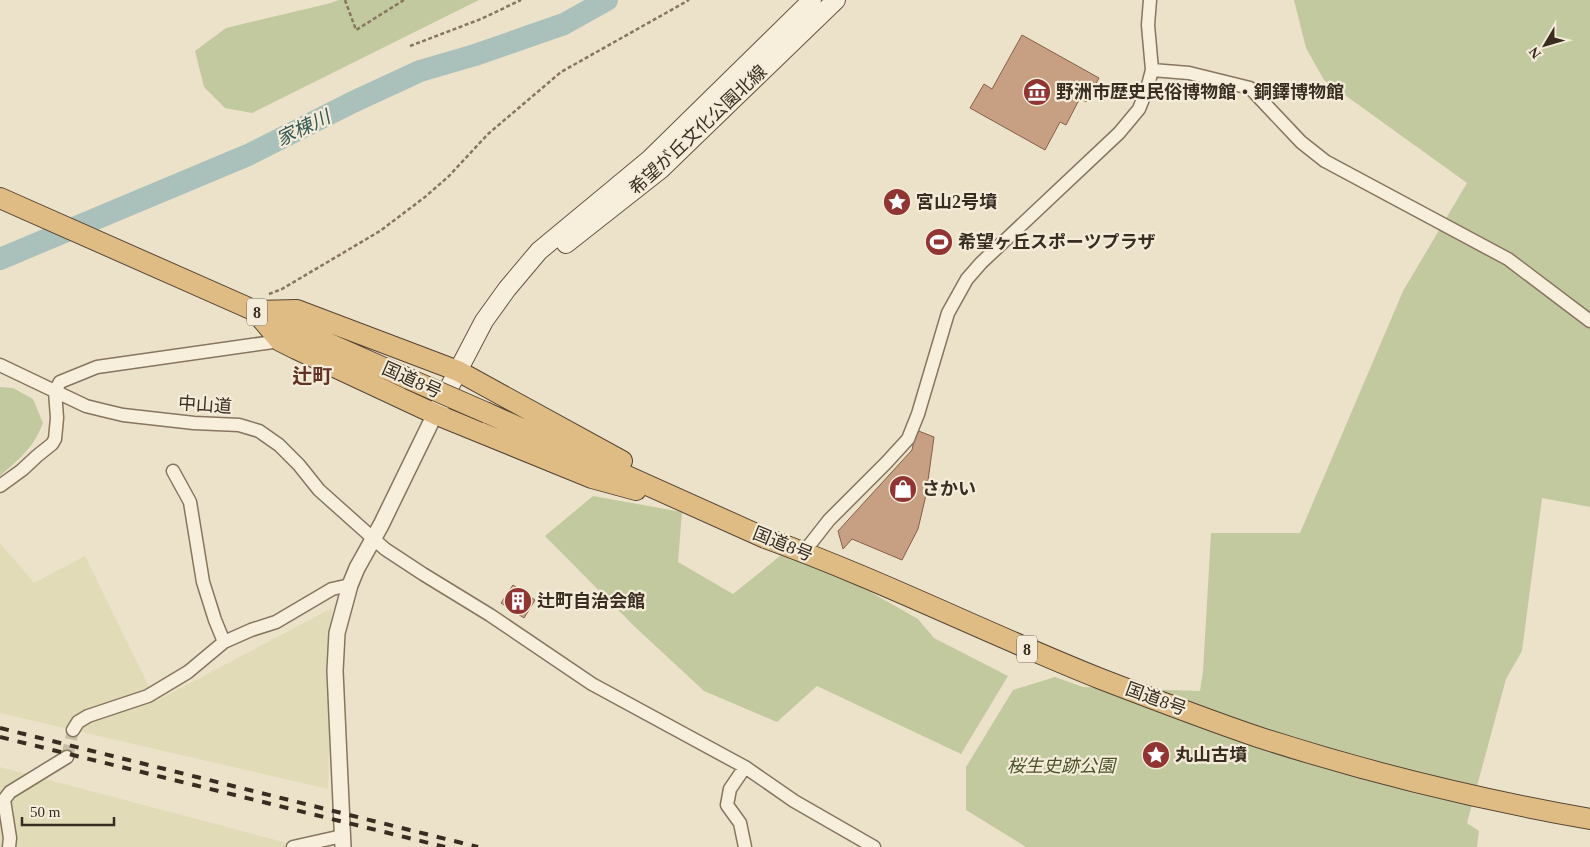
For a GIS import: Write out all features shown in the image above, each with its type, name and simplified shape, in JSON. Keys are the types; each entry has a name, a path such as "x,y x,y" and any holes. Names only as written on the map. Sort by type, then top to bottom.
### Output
{"highway":[{"name":"国道8号","path":"0,198 106,245 260,303 409,379 765,538 804,552 1084,672 1257,736 1374,771 1447,790 1537,810 1590,819"},
{"path":"260,303 280,341 435,414 592,478 633,489 669,494"},
{"path":"260,303 297,310 458,371 616,457 669,494"}],"main road":[{"name":"希望が丘文化公園北線","path":"435,414 484,321 540,250 650,159 812,0"},
{"name":"希望が丘文化公園北線","path":"507,290 660,170 836,0"}],"street":[{"path":"804,552 830,520 908,439 918,414 948,313 967,279 981,263 1119,132 1139,109 1152,70 1148,25 1150,0"},
{"path":"1152,70 1189,73 1250,88 1301,142 1325,161 1508,259 1590,321"},
{"path":"0,486 52,444 56,433 57,418 55,392 60,382 97,367 280,341"},
{"name":"中山道","path":"0,365 86,406 123,415 194,424 239,425 259,431 279,445 299,465 319,490 385,549 490,615 592,684 744,767 794,801 874,847"},
{"path":"293,847 343,841 335,671 337,633 350,585 435,414"},
{"path":"173,471 190,502 203,582 224,642"},
{"path":"73,730 78,722 88,716 148,696 188,672 224,642 276,622 332,590 350,585"},
{"path":"9,847 10,838 4,800 10,792 67,757"},
{"path":"744,767 730,789 727,805 740,823 745,847"}],"path":[{"path":"345,0 356,30 404,0"},
{"path":"410,46 481,19 521,0"},
{"path":"260,303 380,230 425,197 449,176 488,134 561,72 689,0"}],"shaded area":[{"path":"0,543 34,583 85,556 156,701 332,608 328,789 0,713"},
{"path":"0,767 302,847 0,847"}],"green space":[{"path":"339,0 479,0 252,113 225,108 204,87 195,51 226,28"},
{"name":"桜生史跡公園","path":"1294,0 1590,0 1590,507 1542,498 1522,651 1506,679 1467,823 1479,831 1477,847 1026,847 966,810 966,767 1013,690 1055,677 1083,687 1200,691 1203,671 1211,533 1300,533 1403,291 1467,183 1324,80 1306,48"},
{"path":"0,387 13,388 33,399 43,423 35,440 20,458 0,476"},
{"path":"593,496 682,512 678,562 733,594 791,547 918,619 934,638 1008,676 961,754 817,686 777,722 704,691 635,627 545,536"}],"building":[{"path":"1022,35 1099,78 1086,102 1080,98 1066,125 1060,122 1045,150 970,108 984,84 992,89"},
{"name":"さかい","path":"916,430 934,437 926,495 918,529 902,560 852,539 843,549 838,531 912,450"},
{"name":"辻町自治会館","path":"513,585 535,600 524,618 501,603"}],"waterway":[{"name":"家棟川","path":"0,259 248,155 353,102 420,71 475,55 564,24 607,0"}],"tunnel":[{"path":"67,757 73,730"}],"railway":[{"path":"0,728 478,847"},
{"path":"0,737 445,847"}],"place":[{"name":"野洲市歴史民俗博物館・銅鐸博物館","path":"1037,92"},
{"name":"宮山2号墳","path":"897,202"},
{"name":"希望ヶ丘スポーツプラザ","path":"939,242"},
{"name":"さかい","path":"903,489"},
{"name":"辻町自治会館","path":"518,601"},
{"name":"丸山古墳","path":"1156,755"}],"district":[{"name":"辻町","path":"312,376"}]}
